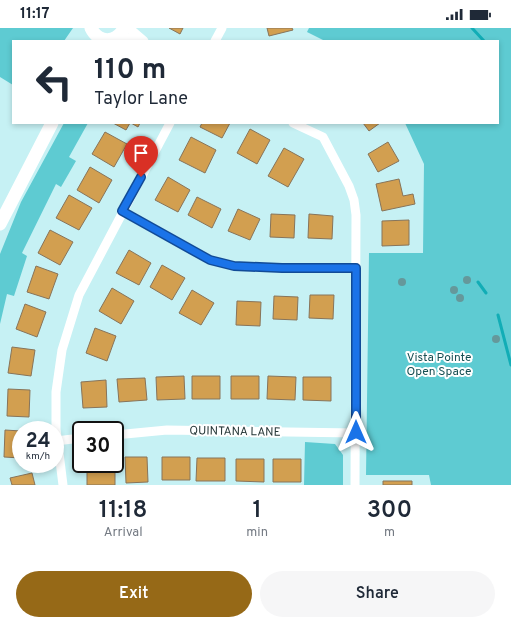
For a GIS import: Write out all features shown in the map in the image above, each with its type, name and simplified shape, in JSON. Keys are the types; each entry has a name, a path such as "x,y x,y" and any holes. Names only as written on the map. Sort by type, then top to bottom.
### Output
{"street":[{"path":"216,40 222,28"},
{"path":"91,34 105,40 115,38 124,30"},
{"path":"124,30 134,40"},
{"path":"124,30 142,40"},
{"path":"0,224 51,124"},
{"path":"56,421 56,392 62,350 79,295 122,211 169,124"},
{"path":"295,124 323,137 349,186 354,200 356,215 355,485"},
{"path":"122,211 210,260 234,266 282,268 356,268"},
{"name":"QUINTANA LANE","path":"124,434 167,430 356,432"},
{"path":"61,473 63,485"}],"green space":[{"path":"0,28 73,28 65,40 12,40 12,84 0,77"},
{"name":"Vista Pointe Open Space","path":"309,28 511,28 511,485 431,485 429,475 366,475 369,253 423,253 424,164 405,124 499,124 499,40 323,40 307,32"},
{"path":"63,124 87,124 69,157 76,161 61,187 56,184 22,253 27,256 14,296 7,294 0,324 0,254 21,202"},
{"path":"305,442 335,444 343,455 343,485 304,485"}],"building":[{"path":"169,28 183,28 180,34"},
{"path":"267,28 292,28 293,30 269,36"},
{"path":"115,124 129,124 126,130"},
{"path":"133,124 140,124 138,127"},
{"path":"202,124 229,124 222,138 200,127"},
{"path":"364,124 379,124 369,131"},
{"path":"250,129 270,140 257,164 237,153"},
{"path":"105,132 127,144 114,167 92,154"},
{"path":"191,137 216,150 205,173 179,160"},
{"path":"388,142 399,161 378,172 368,154"},
{"path":"284,148 304,159 288,187 268,176"},
{"path":"90,167 112,180 99,203 77,190"},
{"path":"168,177 190,190 178,212 155,200"},
{"path":"399,179 403,196 413,194 415,204 382,211 376,184"},
{"path":"69,195 92,208 79,230 56,218"},
{"path":"197,197 221,209 212,228 188,215"},
{"path":"238,209 260,219 250,240 228,231"},
{"path":"271,214 295,215 294,238 270,237"},
{"path":"309,214 333,216 332,239 308,238"},
{"path":"409,220 409,245 382,246 382,221"},
{"path":"50,230 73,242 60,265 38,253"},
{"path":"129,250 151,263 139,285 116,273"},
{"path":"162,265 185,278 172,300 150,287"},
{"path":"36,266 58,274 49,299 27,292"},
{"path":"112,288 134,301 121,324 99,311"},
{"path":"192,290 214,303 201,325 179,313"},
{"path":"310,295 334,295 333,319 309,318"},
{"path":"274,296 298,297 297,320 273,319"},
{"path":"237,301 261,302 260,326 236,325"},
{"path":"25,304 46,312 37,337 16,329"},
{"path":"95,328 116,336 107,361 86,353"},
{"path":"12,347 35,350 31,376 8,373"},
{"path":"184,376 185,399 157,400 156,377"},
{"path":"192,376 220,376 220,399 192,399"},
{"path":"231,376 259,376 259,399 231,399"},
{"path":"268,376 296,377 295,400 267,399"},
{"path":"303,377 331,377 331,401 303,400"},
{"path":"145,378 147,400 119,402 117,379"},
{"path":"106,380 107,407 83,408 81,382"},
{"path":"8,389 30,390 29,417 7,416"},
{"path":"5,430 12,430 12,457 4,457"},
{"path":"125,457 147,457 148,482 126,483"},
{"path":"162,457 190,457 190,480 162,480"},
{"path":"197,458 225,458 225,481 196,481"},
{"path":"236,459 264,459 264,482 236,481"},
{"path":"273,459 301,459 301,482 273,482"},
{"path":"32,473 35,485 12,485 10,478"},
{"path":"87,473 115,473 115,485 87,485"},
{"path":"383,481 412,481 412,485 383,485"}],"waterway":[{"path":"472,28 483,40"},
{"path":"478,282 486,293"},
{"path":"498,315 511,365"}],"route":[{"path":"141,177 122,211 210,260 234,266 282,268 356,268 356,432"}]}
